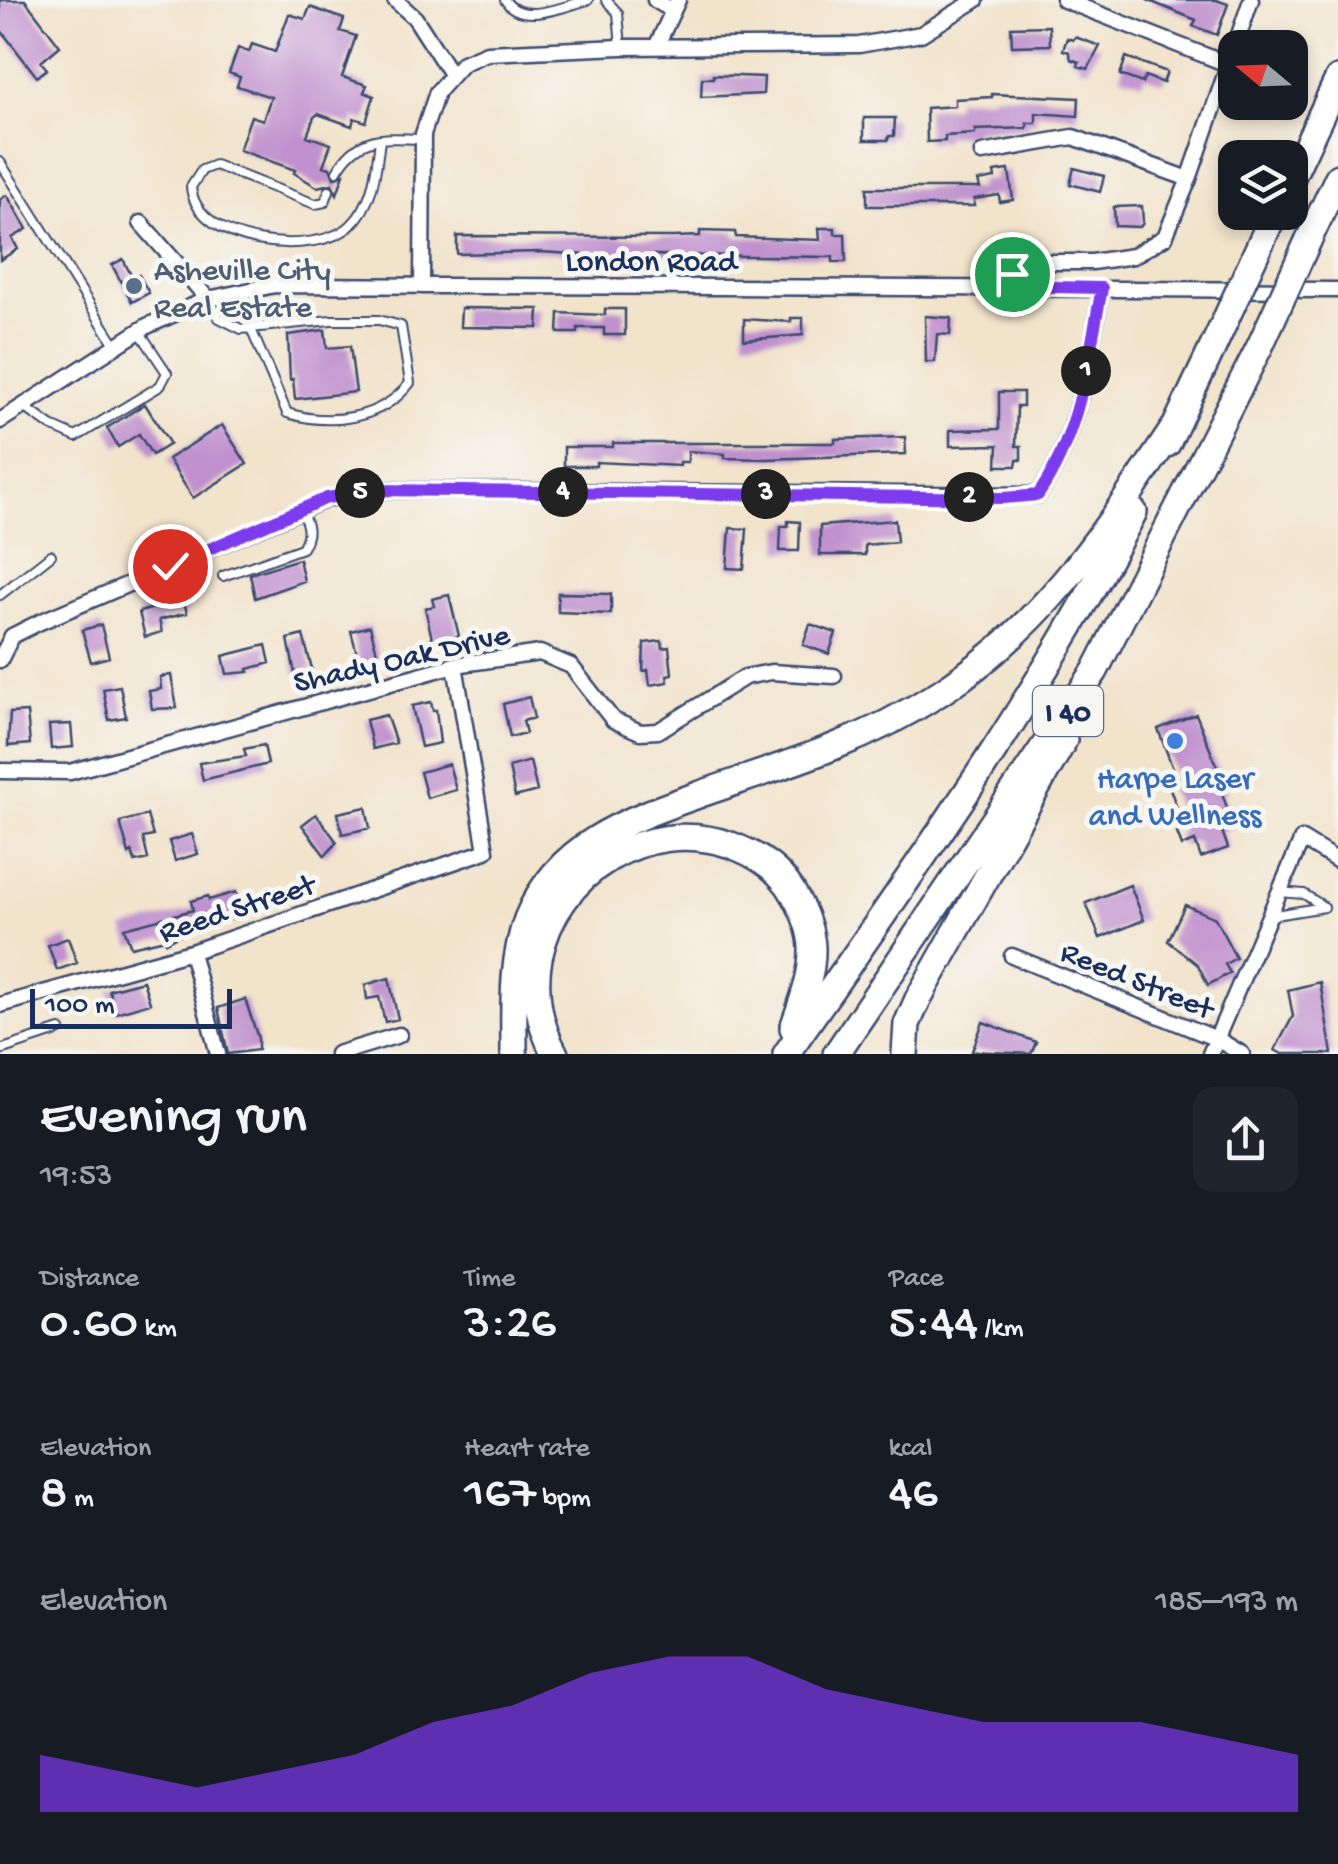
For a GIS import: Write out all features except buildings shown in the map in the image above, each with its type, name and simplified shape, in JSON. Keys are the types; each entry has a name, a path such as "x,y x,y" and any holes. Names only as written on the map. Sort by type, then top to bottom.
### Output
{"highway":[{"path":"1308,143 1338,79"},
{"name":"I 40","path":"836,1054 1095,671 1260,346 1338,177"},
{"name":"I 40","path":"785,1054 992,758 1032,694 1106,565 1267,230"},
{"path":"514,1054 514,982 526,922 554,873 569,858 589,841 638,816 853,738 937,695 980,666 1057,593 1093,548 1174,428"},
{"path":"905,1054 907,1024 918,998 1059,752 1095,671"},
{"path":"555,1054 536,995 543,938 557,909 576,884 626,848 688,837 732,846 774,868 790,886 806,916 812,942 811,968 785,1054"}],"street":[{"path":"395,0 415,18 450,74"},
{"path":"655,0 676,6 657,45"},
{"path":"422,286 424,139 438,92 462,63 487,53 620,46 859,45 921,34 976,0"},
{"path":"1064,0 1218,60"},
{"path":"1240,30 1251,0"},
{"path":"1000,286 1012,274 1043,262 1092,262 1133,256 1165,237 1190,179 1218,92"},
{"path":"982,152 1073,137 1190,179"},
{"path":"141,223 208,299"},
{"name":"London Road","path":"0,421 139,331 208,299 275,285 1338,290"},
{"path":"0,660 12,636 40,622 327,498 376,490 1004,498 1038,495 1056,469 1080,401 1102,288"},
{"name":"Shady Oak Drive","path":"0,771 70,772 455,665 540,652 571,666 613,720 640,732 658,731 745,677 770,672 834,676"},
{"name":"Reed Street","path":"0,1005 190,952 486,851 455,665"},
{"path":"1210,1054 1302,839 1338,861"},
{"path":"190,952 218,1054"},
{"name":"Reed Street","path":"1012,956 1216,1039 1242,1054"},
{"path":"337,1054 399,1036"}],"lane":[{"path":"505,0 522,14 588,0"},
{"path":"606,0 618,13 620,46"},
{"path":"337,170 357,145 424,139"},
{"path":"329,191 325,202 315,204 215,165 202,170 190,187 196,203 208,216 237,235 272,243 324,236 346,230 370,197 380,140"},
{"path":"0,162 116,346"},
{"path":"208,299 219,318 230,326 251,329 332,320 379,320 401,326 410,383 376,413 313,421 288,414 251,329"},
{"path":"23,406 51,426 76,437 160,386 167,373 139,331"},
{"path":"224,576 302,548 308,526 301,510"},
{"path":"0,595 51,555"},
{"path":"1269,916 1324,906 1304,894 1279,892"},
{"path":"0,1050 60,1030"}],"place":[{"name":"Asheville City Real Estate","path":"134,286"},
{"name":"Harpe Laser and Wellness","path":"1175,741"}],"route":[{"path":"170,566 327,498 376,490 1004,498 1038,495 1056,469 1080,401 1102,288 1000,286 1012,274"}]}
